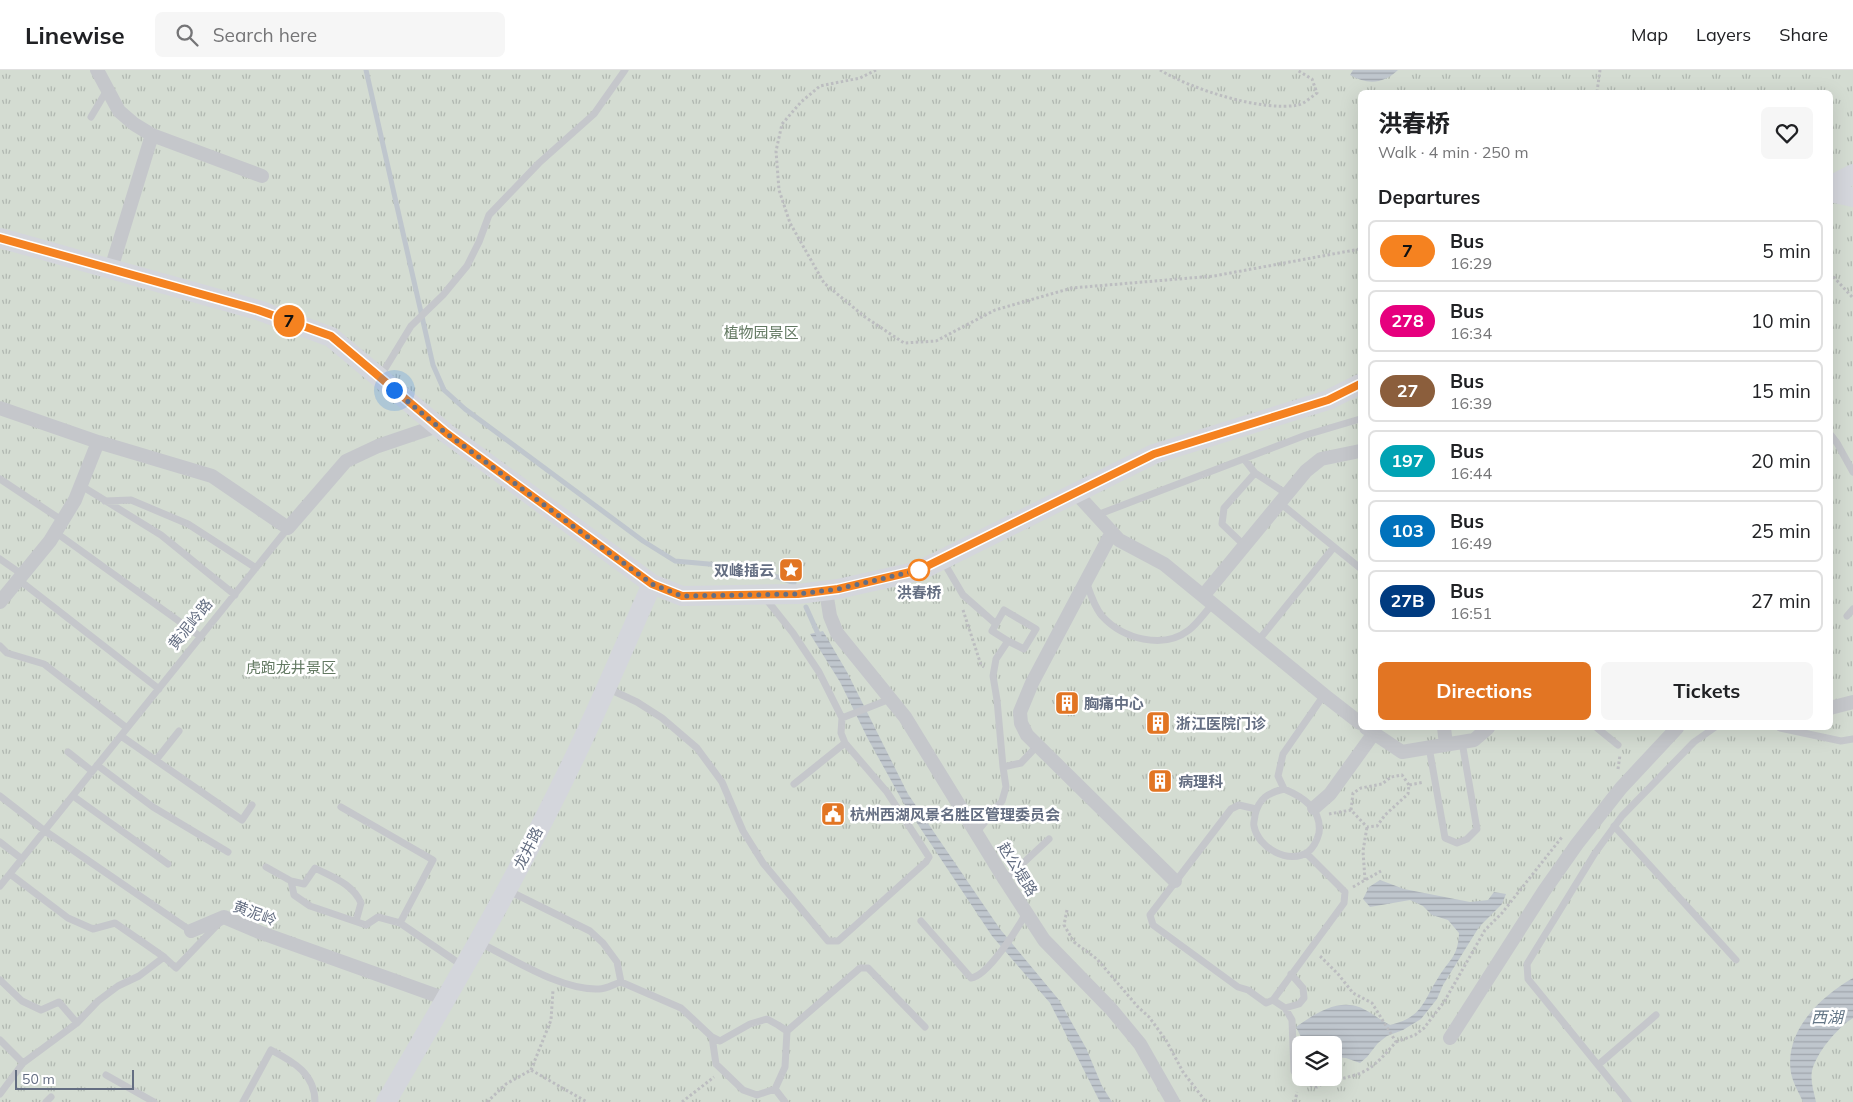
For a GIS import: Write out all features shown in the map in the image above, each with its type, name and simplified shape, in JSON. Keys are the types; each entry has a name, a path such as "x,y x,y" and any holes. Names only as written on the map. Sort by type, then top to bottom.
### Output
{"main road":[{"path":"1833,184 1853,174"},
{"path":"1833,193 1853,197"},
{"path":"0,238 258,310 331,336 437,426 652,584 682,596 798,594 826,591 919,570 1154,454 1328,400 1358,385"},
{"name":"龙井路","path":"386,1102 507,889 578,751 652,584"}],"street":[{"path":"97,70 119,111 134,124 152,134 262,176"},
{"path":"111,269 152,134"},
{"path":"0,408 98,442 212,476 288,528"},
{"name":"黄泥岭路","path":"288,528 346,461 378,446 437,426"},
{"path":"0,602 21,578 59,526 75,500 98,442"},
{"path":"1208,600 1245,546 1306,471 1321,459 1358,451"},
{"path":"1076,493 1119,540 1164,564 1324,696 1358,722"},
{"path":"1112,532 1032,683 1020,712 1022,723 1027,734 1176,881"},
{"name":"赵公堤路","path":"826,591 830,616 837,633 905,717 1044,940 1111,1009 1140,1044 1173,1102"},
{"path":"1833,707 1853,702"},
{"path":"1316,812 1330,794 1371,730"},
{"path":"1373,730 1402,752 1474,740 1486,730"},
{"path":"1444,730 1446,744"},
{"path":"1450,1038 1544,891 1577,844 1621,788 1675,730"},
{"name":"黄泥岭","path":"191,931 224,917 259,932 446,999"}],"lane":[{"path":"380,378 412,324 443,295 467,266 479,242 489,215 539,163 594,114 625,70"},
{"path":"92,117 107,89"},
{"path":"1097,515 1306,435 1358,420"},
{"path":"1833,438 1853,472"},
{"path":"1244,458 1255,473 1334,547 1358,564"},
{"path":"1245,546 1222,524 1224,508 1255,473"},
{"path":"0,479 201,636"},
{"path":"80,486 161,535 235,595"},
{"path":"105,501 131,500 188,524 256,568"},
{"name":"黄泥岭路","path":"0,886 288,528"},
{"path":"1258,641 1334,547"},
{"path":"0,559 159,689"},
{"path":"942,559 963,594 996,624"},
{"path":"1086,581 1102,615 1113,625 1128,635 1160,641 1174,638 1189,630 1208,600"},
{"path":"606,688 638,702 662,718 697,748 722,782 743,830 763,863 828,941 838,941 926,862 929,857 887,792 845,744 841,733 842,718 819,672 793,633 762,595"},
{"path":"1847,616 1853,609"},
{"path":"1004,610 1036,629 1024,649 1008,640 992,631 1004,610"},
{"path":"976,833 1002,801 1006,788 993,676 996,660 1008,640"},
{"path":"0,646 6,653 44,664 127,728"},
{"path":"1284,789 1278,776 1283,754 1324,696"},
{"path":"842,718 890,699"},
{"path":"1599,730 1618,745"},
{"path":"1628,1102 1528,979 1528,964 1595,853 1614,826 1694,742 1711,730"},
{"path":"1789,730 1841,741 1853,739"},
{"path":"156,760 179,731"},
{"path":"121,736 242,820 252,805"},
{"path":"1429,747 1445,838 1457,844 1467,839 1477,829 1462,741"},
{"path":"794,784 845,744"},
{"path":"1003,767 1021,763 1038,745"},
{"path":"68,752 153,807 228,852"},
{"path":"1284,789 1299,796 1316,812 1320,823 1314,848 1302,856 1284,857 1269,848 1258,836 1253,825 1256,809 1261,799 1272,792 1284,789"},
{"name":"黄泥岭","path":"0,796 45,831 191,931"},
{"path":"73,796 168,864"},
{"path":"1256,809 1239,805 1230,809 1150,916 1153,925 1238,987 1248,990 1266,1003 1273,1000 1344,903 1345,892 1306,853"},
{"path":"341,807 433,860 400,924"},
{"path":"1614,826 1736,960"},
{"path":"1005,880 1049,839"},
{"path":"0,842 22,859"},
{"path":"266,867 291,881 304,884 315,868 342,882 357,894 361,903 356,921"},
{"path":"10,874 68,918 93,929 116,923 164,957 176,968 224,917"},
{"path":"291,881 294,895 310,906 366,925 378,917 400,924 464,967"},
{"path":"507,889 590,931 603,943 618,962 621,982"},
{"path":"920,921 971,978 977,978 1014,936 1026,913"},
{"path":"478,942 554,980 578,988 600,989 621,982 681,1008 712,1037 720,1041 750,1024 767,1019 787,1032"},
{"path":"0,1094 23,1063 77,1023 98,1001 164,957"},
{"path":"712,1037 716,1064 744,1090 757,1095 775,1089 784,1067 787,1032 860,968 868,968 925,1027"},
{"path":"1285,1008 1299,1004 1304,998 1304,988 1292,974"},
{"path":"0,980 22,1001 41,1010 59,1002 77,1023"},
{"path":"1273,1000 1285,1008 1292,1020 1293,1036"},
{"path":"1598,1064 1656,1015"},
{"path":"0,1040 23,1063"},
{"path":"245,1101 271,1050 291,1060 304,1070 312,1083 315,1102"},
{"path":"106,1075 154,1102"},
{"path":"775,1089 785,1102"}],"path":[{"path":"876,70 860,78 820,86 782,124 776,151 779,190 790,223 824,282 865,317 904,343 936,342 995,310 1072,288 1214,276 1358,249"},
{"path":"1160,70 1171,77 1215,94 1276,107 1300,105 1317,93 1312,79 1297,70"},
{"path":"1597,90 1600,70"},
{"path":"1833,276 1853,298"},
{"path":"963,594 962,606 981,664 993,676"},
{"path":"1612,775 1618,768 1620,756 1618,745"},
{"path":"1351,810 1354,793 1361,788 1382,784 1391,777 1402,775 1409,784 1408,794 1385,815 1377,826 1367,827"},
{"path":"1409,784 1418,782 1435,783"},
{"path":"1316,812 1351,810"},
{"path":"1351,810 1367,827"},
{"path":"1366,880 1363,851 1367,827"},
{"path":"1342,1078 1356,1075 1373,1066 1396,1042 1415,1035 1424,1028 1444,1002 1485,930 1502,913 1565,834"},
{"path":"1345,892 1381,871"},
{"path":"1067,910 1064,925 1074,942 1097,959 1138,1007 1149,1017 1166,1040 1183,1072 1206,1102"},
{"path":"1311,948 1353,993 1372,1003 1396,1042"},
{"path":"487,1102 506,1084 531,1070 551,1020 554,980"},
{"path":"531,1070 587,1102"},
{"path":"682,1102 722,1070"}],"green space":[{"path":"0,70 1853,70 1853,1102 0,1102"}],"water":[{"path":"1353,70 1398,70 1387,78 1369,82 1350,75"},
{"path":"823,631 847,672 908,794 1000,929 1059,1000 1086,1048 1102,1086 1112,1102 1100,1102 1050,1003 992,936 903,802 868,739 840,682 810,634"},
{"path":"1380,880 1404,889 1470,902 1488,900 1494,892 1506,894 1502,904 1479,927 1443,985 1437,999 1421,1019 1403,1030 1387,1036 1360,1063 1342,1058 1342,1036 1300,1036 1296,1027 1325,1010 1342,1005 1363,1008 1390,1025 1409,1018 1420,1008 1455,953 1459,933 1448,920 1432,915 1423,906 1410,900 1370,907 1363,899 1369,887"},
{"name":"西湖","path":"1853,978 1853,1018 1828,1041 1814,1064 1812,1086 1816,1102 1803,1102 1791,1073 1790,1058 1793,1043 1799,1029 1817,1005"}],"waterway":[{"path":"366,70 433,365 444,390 465,409 643,541 675,561 753,568 794,583"},
{"path":"806,607 819,636"}],"bus line":[{"name":"7","path":"0,238 258,310 331,336 446,433 652,584 682,596 798,594 838,589 919,570 1154,454 1328,400 1358,385"}],"place":[{"name":"双峰插云","path":"791,570"},
{"name":"洪春桥","path":"919,570"},
{"name":"胸痛中心","path":"1067,703"},
{"name":"浙江医院门诊","path":"1158,723"},
{"name":"病理科","path":"1160,781"},
{"name":"杭州西湖风景名胜区管理委员会","path":"833,814"}],"route":[{"path":"394,390 446,433 652,584 682,596 798,594 838,589 919,570"}],"park label":[{"name":"植物园景区","path":"761,332"},
{"name":"虎跑龙井景区","path":"291,667"}]}
